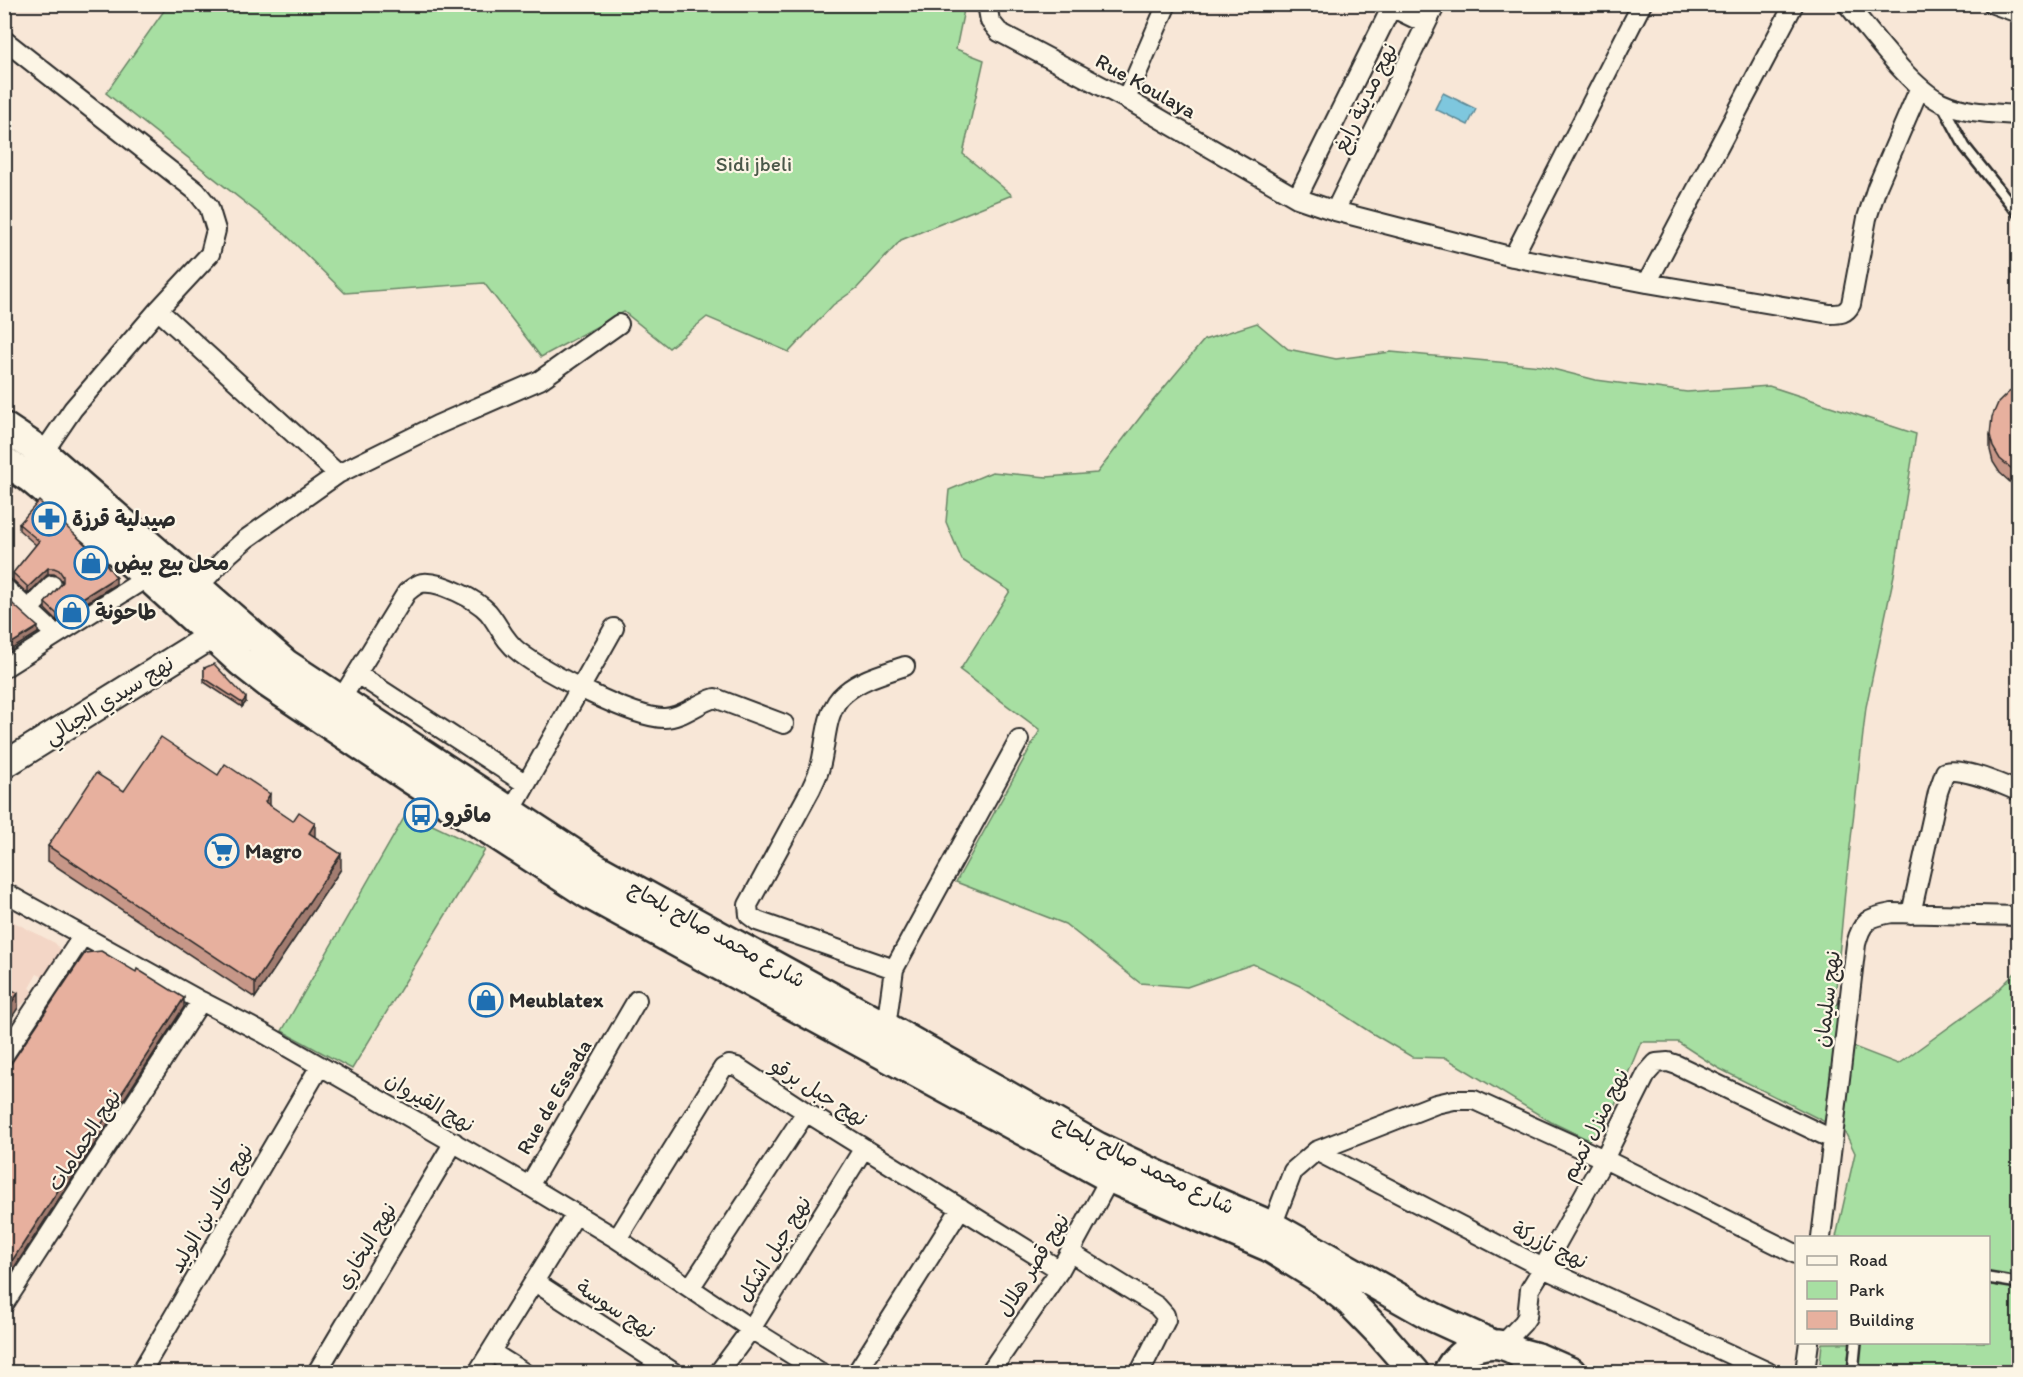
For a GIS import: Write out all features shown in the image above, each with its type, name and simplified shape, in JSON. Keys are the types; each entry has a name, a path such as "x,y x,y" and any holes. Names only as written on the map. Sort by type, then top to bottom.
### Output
{"main road":[{"name":"شارع محمد صالح بلحاج","path":"4,427 43,453 279,658 492,812 588,894 1110,1179 1269,1247 1321,1279 1349,1301 1414,1372"},
{"name":"شارع محمد صالح بلحاج","path":"4,461 30,478 148,577 241,662 269,684 492,812 886,1026 1098,1147 1272,1226 1434,1317 1503,1347 1539,1358 1571,1372"},
{"path":"1448,1372 1462,1354 1476,1346 1503,1347 1527,1361 1534,1372"}],"street":[{"name":"Rue Koulaya","path":"987,4 990,21 999,32 1126,99 1297,198 1335,211 1513,257 1647,283 1830,314 1845,312 1851,304 1862,237 1877,187 1920,87"},
{"path":"1126,99 1167,4"},
{"name":"نهج مدينة رابغ","path":"1335,211 1436,4"},
{"path":"1513,257 1642,4"},
{"path":"1647,283 1794,4"},
{"path":"1847,4 1920,87 1941,102 1977,112 2019,115"},
{"path":"1993,4 2019,12"},
{"path":"1390,5 1426,24"},
{"name":"نهج مدينة رابغ","path":"1297,198 1390,5"},
{"path":"4,40 196,191 208,207 216,230 210,254 158,310 73,409 43,453"},
{"path":"158,310 338,474"},
{"path":"198,587 246,539 338,474 437,425 540,380 619,324"},
{"path":"4,668 148,577"},
{"path":"340,701 407,592 421,583 434,583 476,601 489,613 505,640 519,652 580,688 648,716 666,718 681,714 703,701 715,698 784,724"},
{"path":"29,609 52,585"},
{"path":"4,587 55,634"},
{"path":"492,812 526,784 614,628"},
{"name":"نهج سيدي الجبالي","path":"4,765 213,634"},
{"path":"894,969 757,921 749,915 748,905 820,769 834,705 844,693 861,683 905,666"},
{"path":"357,674 526,784"},
{"path":"886,1026 894,969 1019,740"},
{"path":"1911,914 1938,792 1945,772 1964,773 2019,790"},
{"name":"نهج القيروان","path":"4,892 82,937 263,1033 529,1186 617,1239 750,1329 820,1372"},
{"name":"نهج سليمان","path":"1821,1236 1856,944 1860,928 1868,920 1881,915 2019,916"},
{"path":"4,1055 82,937"},
{"name":"Rue de Essada","path":"529,1186 637,1000"},
{"name":"نهج الحمامات","path":"4,1304 201,1001"},
{"name":"نهج منزل تميم","path":"1503,1347 1527,1317 1530,1289 1604,1159 1647,1073 1656,1063 1677,1065 1832,1139"},
{"name":"نهج جبل برقو","path":"617,1239 723,1068 729,1065 737,1067 1060,1270"},
{"name":"نهج خالد بن الوليد","path":"141,1372 320,1066"},
{"path":"1272,1226 1293,1171 1316,1151 1436,1104 1464,1099 1483,1102 1795,1253"},
{"path":"690,1288 806,1112"},
{"name":"نهج البخاري","path":"317,1372 454,1142"},
{"name":"نهج جبل اشكل","path":"719,1372 750,1329 864,1148"},
{"name":"نهج تازركة","path":"1316,1151 1543,1268 1768,1372"},
{"name":"نهج قصر هلال","path":"990,1372 1071,1253 1110,1179"},
{"path":"857,1372 961,1208"},
{"path":"478,1372 576,1214"},
{"path":"1071,1253 1157,1306 1165,1315 1166,1320 1140,1372"},
{"name":"نهج سوسة","path":"535,1282 673,1372"},
{"path":"1805,1372 1809,1344"},
{"path":"491,1352 523,1372"}],"lane":[{"path":"1941,102 1965,147 2019,213"},
{"path":"1990,1278 2019,1282"},
{"path":"1853,1372 1856,1344"}],"shaded area":[{"path":"4,917 55,943 63,953 49,980 37,974 29,988 33,991 18,1008 5,1001"}],"green space":[{"name":"Sidi jbeli","path":"168,5 965,5 956,49 984,60 963,154 1012,195 901,240 857,288 833,305 789,352 707,317 669,348 624,312 541,357 484,283 345,293 285,234 106,93"},
{"path":"1257,323 1288,349 1336,359 1391,352 1541,366 1596,380 1687,392 1769,386 1916,434 1894,575 1866,707 1835,999 1854,1047 1898,1064 1992,996 2018,970 2018,1372 1819,1372 1822,1344 1990,1344 1990,1236 1836,1236 1855,1153 1845,1132 1718,1068 1678,1042 1641,1042 1606,1127 1589,1140 1551,1122 1446,1058 1412,1057 1300,986 1253,964 1187,987 1140,983 1065,924 956,882 1040,730 960,670 1010,591 962,560 946,522 949,490 992,472 1047,477 1097,473 1204,340"},
{"path":"405,812 485,850 352,1069 282,1031 405,816"}],"water":[{"path":"1443,93 1476,109 1468,125 1435,109"}],"building":[{"path":"2019,387 2019,472 2000,459 1993,447 1990,435 1992,417 1998,403 2009,392"},
{"path":"4,479 13,485 4,497"},
{"path":"39,501 106,564 116,577 57,614 45,603 63,582 63,576 59,570 48,568 28,587 13,573 39,541 19,524"},
{"path":"4,596 38,627 4,648"},
{"path":"214,664 246,698 242,703 204,678 204,668"},
{"path":"161,737 218,775 225,764 270,794 265,802 293,821 299,812 315,823 309,833 341,854 255,983 48,846 96,773 124,791"},
{"path":"101,951 136,972 137,969 184,998 4,1273 4,1074 85,953"},
{"path":"4,986 18,993 4,1014"}],"place":[{"name":"صيدلية قرزة","path":"49,519"},
{"name":"محل بيع بيض","path":"91,563"},
{"name":"طاحونة","path":"72,612"},
{"name":"ماقرو","path":"421,815"},
{"name":"Magro","path":"222,851"},
{"name":"Meublatex","path":"486,1000"}]}
